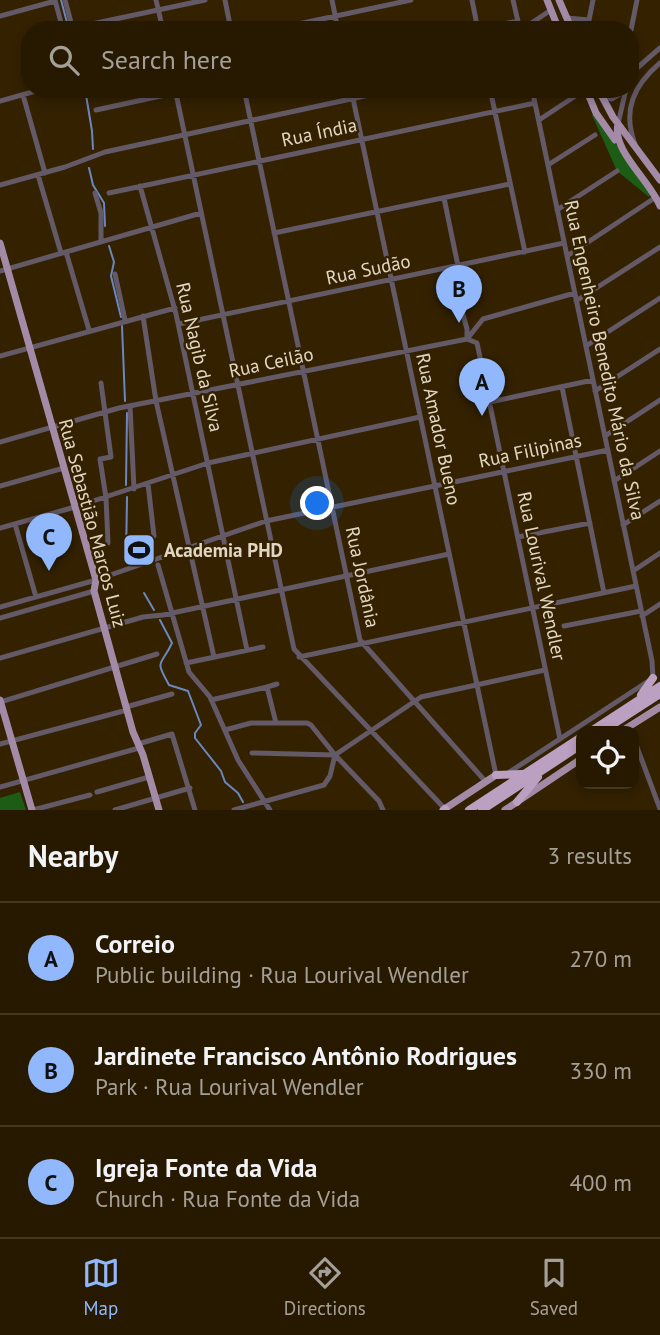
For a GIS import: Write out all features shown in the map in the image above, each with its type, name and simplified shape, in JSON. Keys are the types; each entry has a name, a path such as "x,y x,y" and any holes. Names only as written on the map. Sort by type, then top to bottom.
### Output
{"highway":[{"path":"631,705 653,678"},
{"path":"599,726 660,686"},
{"path":"611,726 660,694"},
{"path":"469,810 576,740"},
{"path":"482,810 576,748"},
{"path":"517,802 544,769"},
{"path":"496,775 525,774"}],"main road":[{"path":"547,0 556,21"},
{"path":"559,0 568,21"},
{"path":"590,98 596,113 660,205"},
{"path":"603,98 618,124 660,180"},
{"path":"618,124 616,135 620,146"},
{"name":"Rua Sebastião Marcos Luiz","path":"0,243 4,270 30,347 96,580 94,591 115,669 159,810"},
{"path":"0,701 33,810"},
{"path":"633,726 660,707"},
{"path":"505,810 576,762"},
{"path":"444,810 496,775"}],"street":[{"path":"23,0 26,9"},
{"path":"65,0 71,21"},
{"path":"156,0 161,21"},
{"path":"109,21 205,0"},
{"path":"225,0 229,21"},
{"path":"332,0 336,21"},
{"path":"312,21 411,0"},
{"path":"471,0 475,21"},
{"path":"513,0 518,21"},
{"path":"567,18 589,20 593,0"},
{"path":"633,21 637,0"},
{"path":"0,16 55,1 61,21"},
{"path":"534,21 551,10"},
{"path":"639,66 660,48"},
{"path":"639,88 643,79 660,63"},
{"path":"0,101 21,96"},
{"path":"24,98 64,253 89,330"},
{"path":"96,110 147,98"},
{"path":"177,98 292,645 299,657 444,810"},
{"name":"Rua Jordânia","path":"246,98 359,636 485,782"},
{"path":"0,186 92,156 357,98"},
{"path":"492,98 525,252"},
{"name":"Rua Engenheiro Benedito Mário da Silva","path":"534,98 652,661 653,678"},
{"path":"538,120 572,98"},
{"path":"618,124 623,98"},
{"path":"634,98 631,105 630,126 638,150"},
{"name":"Rua Amador Bueno","path":"353,99 496,775"},
{"name":"Rua Índia","path":"109,193 535,103"},
{"path":"548,166 595,135"},
{"path":"557,210 617,171"},
{"path":"274,233 510,184"},
{"name":"Rua Nagib da Silva","path":"140,186 175,308 247,650"},
{"path":"96,192 101,213 101,242"},
{"path":"567,256 656,197"},
{"path":"444,198 458,266"},
{"path":"4,270 201,213"},
{"name":"Rua Sudão","path":"178,324 564,243"},
{"path":"576,301 660,247"},
{"path":"115,274 125,320"},
{"path":"465,322 575,293"},
{"path":"586,345 660,298"},
{"name":"Rua Lourival Wendler","path":"460,304 467,339 477,343 560,739"},
{"path":"0,356 175,308"},
{"path":"143,316 156,401 214,657"},
{"path":"467,339 480,321 488,317"},
{"name":"Rua Ceilão","path":"0,442 130,405 467,339"},
{"path":"595,391 660,349"},
{"path":"490,402 593,380"},
{"path":"101,383 111,457 100,459 106,498 108,543"},
{"path":"562,387 604,593"},
{"path":"605,436 660,400"},
{"path":"130,405 134,489"},
{"path":"0,528 106,498 208,463 420,417"},
{"name":"Rua Filipinas","path":"0,607 96,580 266,521 608,450"},
{"path":"614,481 660,451"},
{"path":"0,486 64,468"},
{"path":"148,484 154,536"},
{"path":"623,525 660,501"},
{"path":"518,537 590,523"},
{"path":"15,524 36,597"},
{"path":"633,571 660,553"},
{"path":"0,658 143,617 236,600 449,554"},
{"path":"158,565 191,676 211,699 238,760 270,810"},
{"path":"299,657 636,586"},
{"path":"0,618 94,591"},
{"path":"564,626 642,613 660,604"},
{"path":"186,663 263,647"},
{"path":"0,701 115,669 157,654"},
{"path":"652,661 660,656"},
{"path":"652,661 660,662"},
{"path":"252,753 335,755 425,695 545,670"},
{"path":"506,774 653,678"},
{"path":"211,699 277,684"},
{"path":"267,687 276,723"},
{"path":"0,744 172,694"},
{"path":"225,730 251,723 310,723 335,755 379,801 383,810 391,808"},
{"path":"0,787 172,734 195,810"},
{"path":"639,752 660,809"},
{"path":"234,810 326,783 335,755"},
{"path":"97,792 149,777"},
{"path":"115,810 190,788"},
{"path":"33,810 90,794"}],"green space":[{"path":"594,114 651,193 649,197 617,171 592,115"},
{"path":"20,792 26,810 0,810 0,798"}],"waterway":[{"path":"61,0 67,21"},
{"path":"86,98 93,149"},
{"path":"89,168 93,185 104,203 105,226"},
{"path":"109,246 114,262 111,276 121,317"},
{"path":"122,326 125,401"},
{"path":"126,485 127,413"},
{"path":"126,559 127,497"},
{"path":"144,593 154,610"},
{"path":"160,620 172,643 160,666 169,685 188,691 201,725 195,738 221,771 225,782 238,793 243,802"}],"place":[{"name":"Jardinete Francisco Antônio Rodrigues","path":"459,323"},
{"name":"Correio","path":"482,416"},
{"name":"Academia PHD","path":"139,550"},
{"name":"Igreja Fonte da Vida","path":"49,571"}]}
